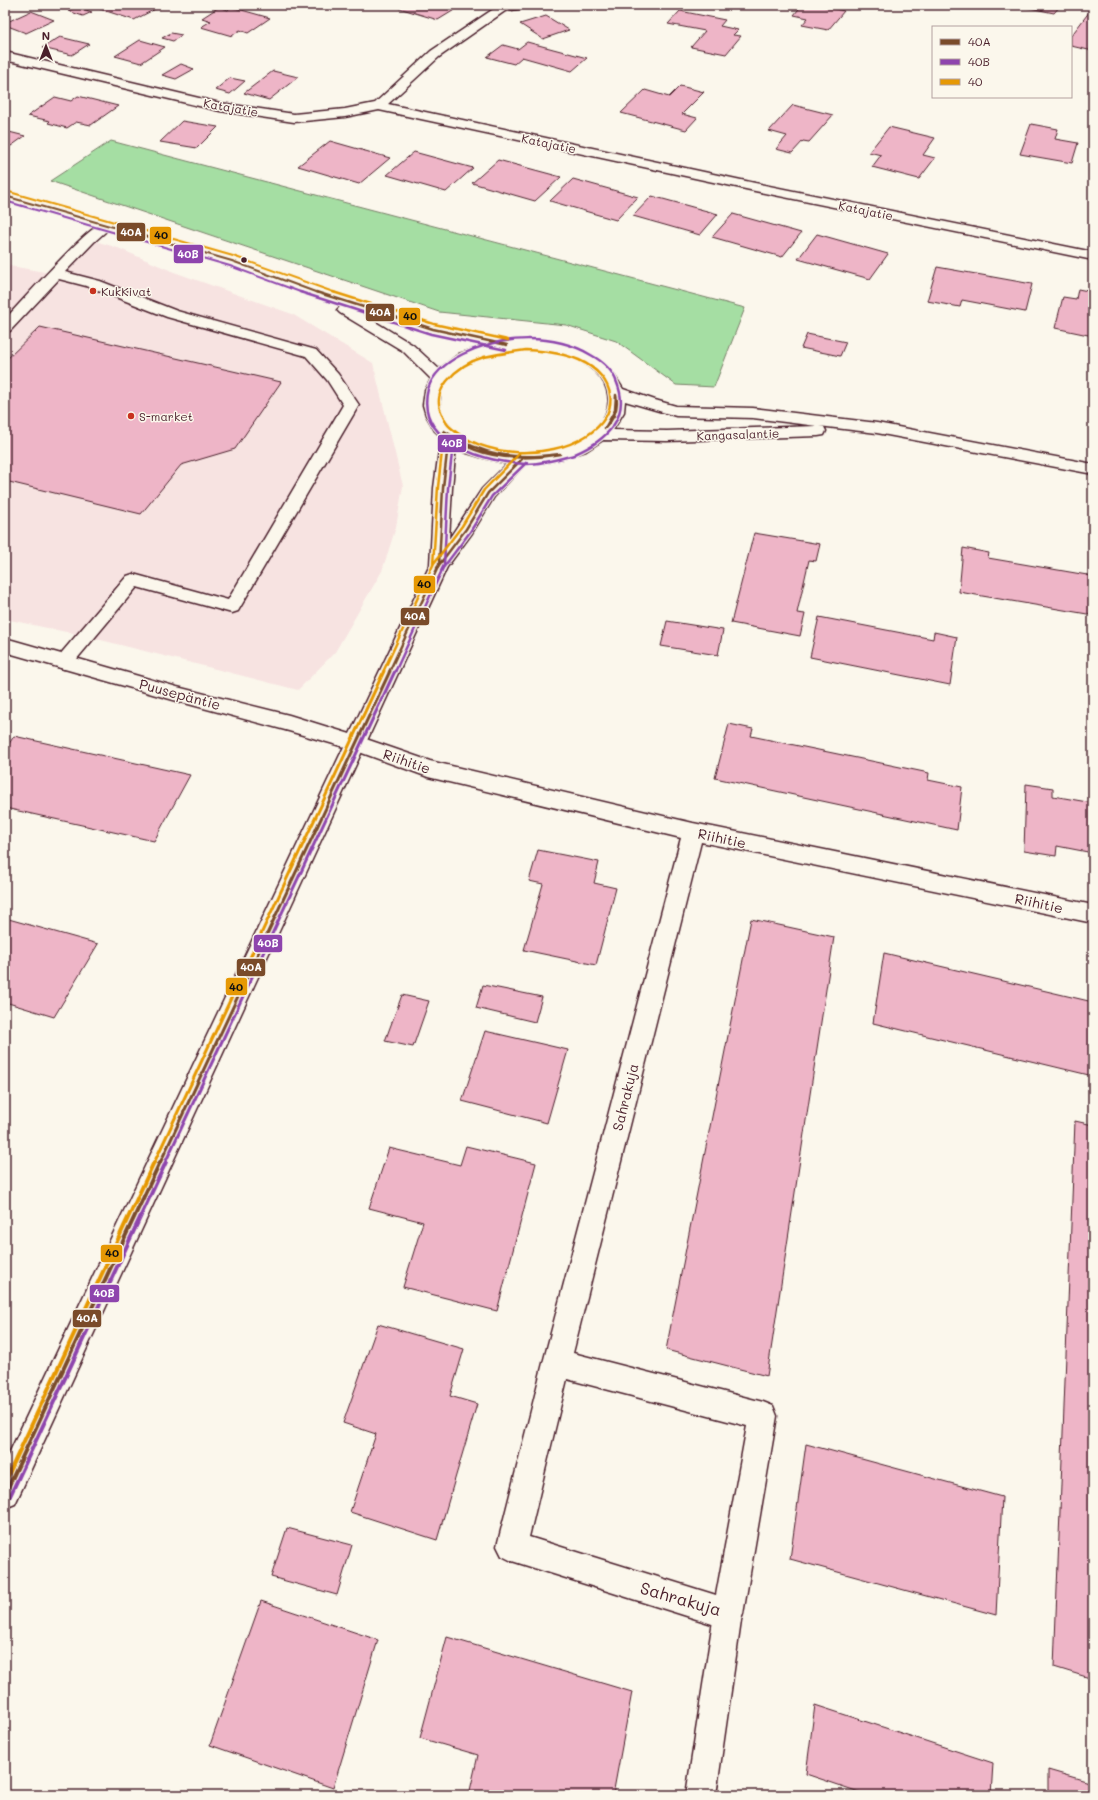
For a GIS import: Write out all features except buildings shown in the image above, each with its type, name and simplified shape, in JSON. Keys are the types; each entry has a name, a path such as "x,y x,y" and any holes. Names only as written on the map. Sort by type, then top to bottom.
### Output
{"street":[{"path":"379,106 435,54 504,6 524,5"},
{"name":"Katajatie","path":"5,56 220,107 294,118 345,113 379,106 762,189 1093,256"},
{"path":"5,196 105,226 232,261 319,293 433,329 507,345 544,345 561,348 577,354 592,361 603,370 612,381 616,392 617,404 614,416 608,426 599,435 573,450 540,458 523,458 488,454 460,443 449,435 440,427 434,417 432,407 434,387 440,378 453,365 473,354 507,345"},
{"path":"319,293 408,348 440,378"},
{"name":"Kangasalantie","path":"616,392 649,404 676,411 753,413 877,428 1093,469"},
{"name":"Kangasalantie","path":"599,435 667,436 750,434 877,428"},
{"path":"438,565 443,488 449,435"},
{"path":"5,1494 438,565 466,529 488,493 523,458"},
{"name":"Puusepäntie","path":"5,645 185,696 289,723 356,743"},
{"name":"Riihitie","path":"356,743 428,769 693,832 1093,914"},
{"name":"Sahrakuja","path":"557,1363 763,1416 728,1614 512,1546 557,1363 693,832"}],"lane":[{"path":"5,328 89,239 105,226"},
{"path":"56,274 95,284 172,314 311,353 333,377 351,405 232,607 133,580 64,662"},
{"path":"701,1795 728,1614"}],"shaded area":[{"path":"89,239 118,248 174,272 292,314 373,363 403,486 396,527 382,571 335,652 298,690 85,636 5,619 5,265 56,274"}],"green space":[{"path":"111,141 745,308 714,387 676,385 616,341 566,325 439,312 50,181"}],"transit line":[{"name":"40","path":"6,191 233,256 321,288 434,324 508,340"},
{"name":"40A","path":"5,196 232,261 319,293 433,329 507,345"},
{"name":"40B","path":"5,201 230,266 317,298 431,334 506,350"},
{"name":"40B","path":"574,455 551,461 527,464 494,460 477,456 460,449 446,439 435,427 428,413 427,395 428,389 434,377 442,368 457,357 488,344 506,341 543,340 578,348 592,355 602,362 616,380 622,401 616,423 608,433 601,440 575,454"},
{"name":"40","path":"526,350 547,351 569,356 580,360 598,372 605,381 611,396 610,410 604,422 594,432 581,440 552,450 538,452 499,451 469,442 449,426 439,408 440,389 455,371 483,357 526,350"},
{"name":"40A","path":"605,428 615,410 616,395"},
{"name":"40A","path":"605,428 615,413 617,404 616,395"},
{"name":"40A","path":"444,431 472,447 499,455 528,457 560,454"},
{"name":"40A","path":"444,431 455,441 468,448 483,453 515,458 531,458 560,454"},
{"name":"40","path":"433,565 438,487 444,434"},
{"name":"40A","path":"437,568 439,565 443,488 449,435"},
{"name":"40B","path":"441,571 444,565 448,488 454,436"},
{"name":"40","path":"5,1482 434,563 462,526 484,490 519,454"},
{"name":"40A","path":"5,1494 439,565 466,529 488,493 523,458"},
{"name":"40B","path":"10,1496 443,568 470,532 492,496 527,462"}],"place":[{"name":"KukKivat","path":"93,291"},
{"name":"S-market","path":"131,416"}]}
